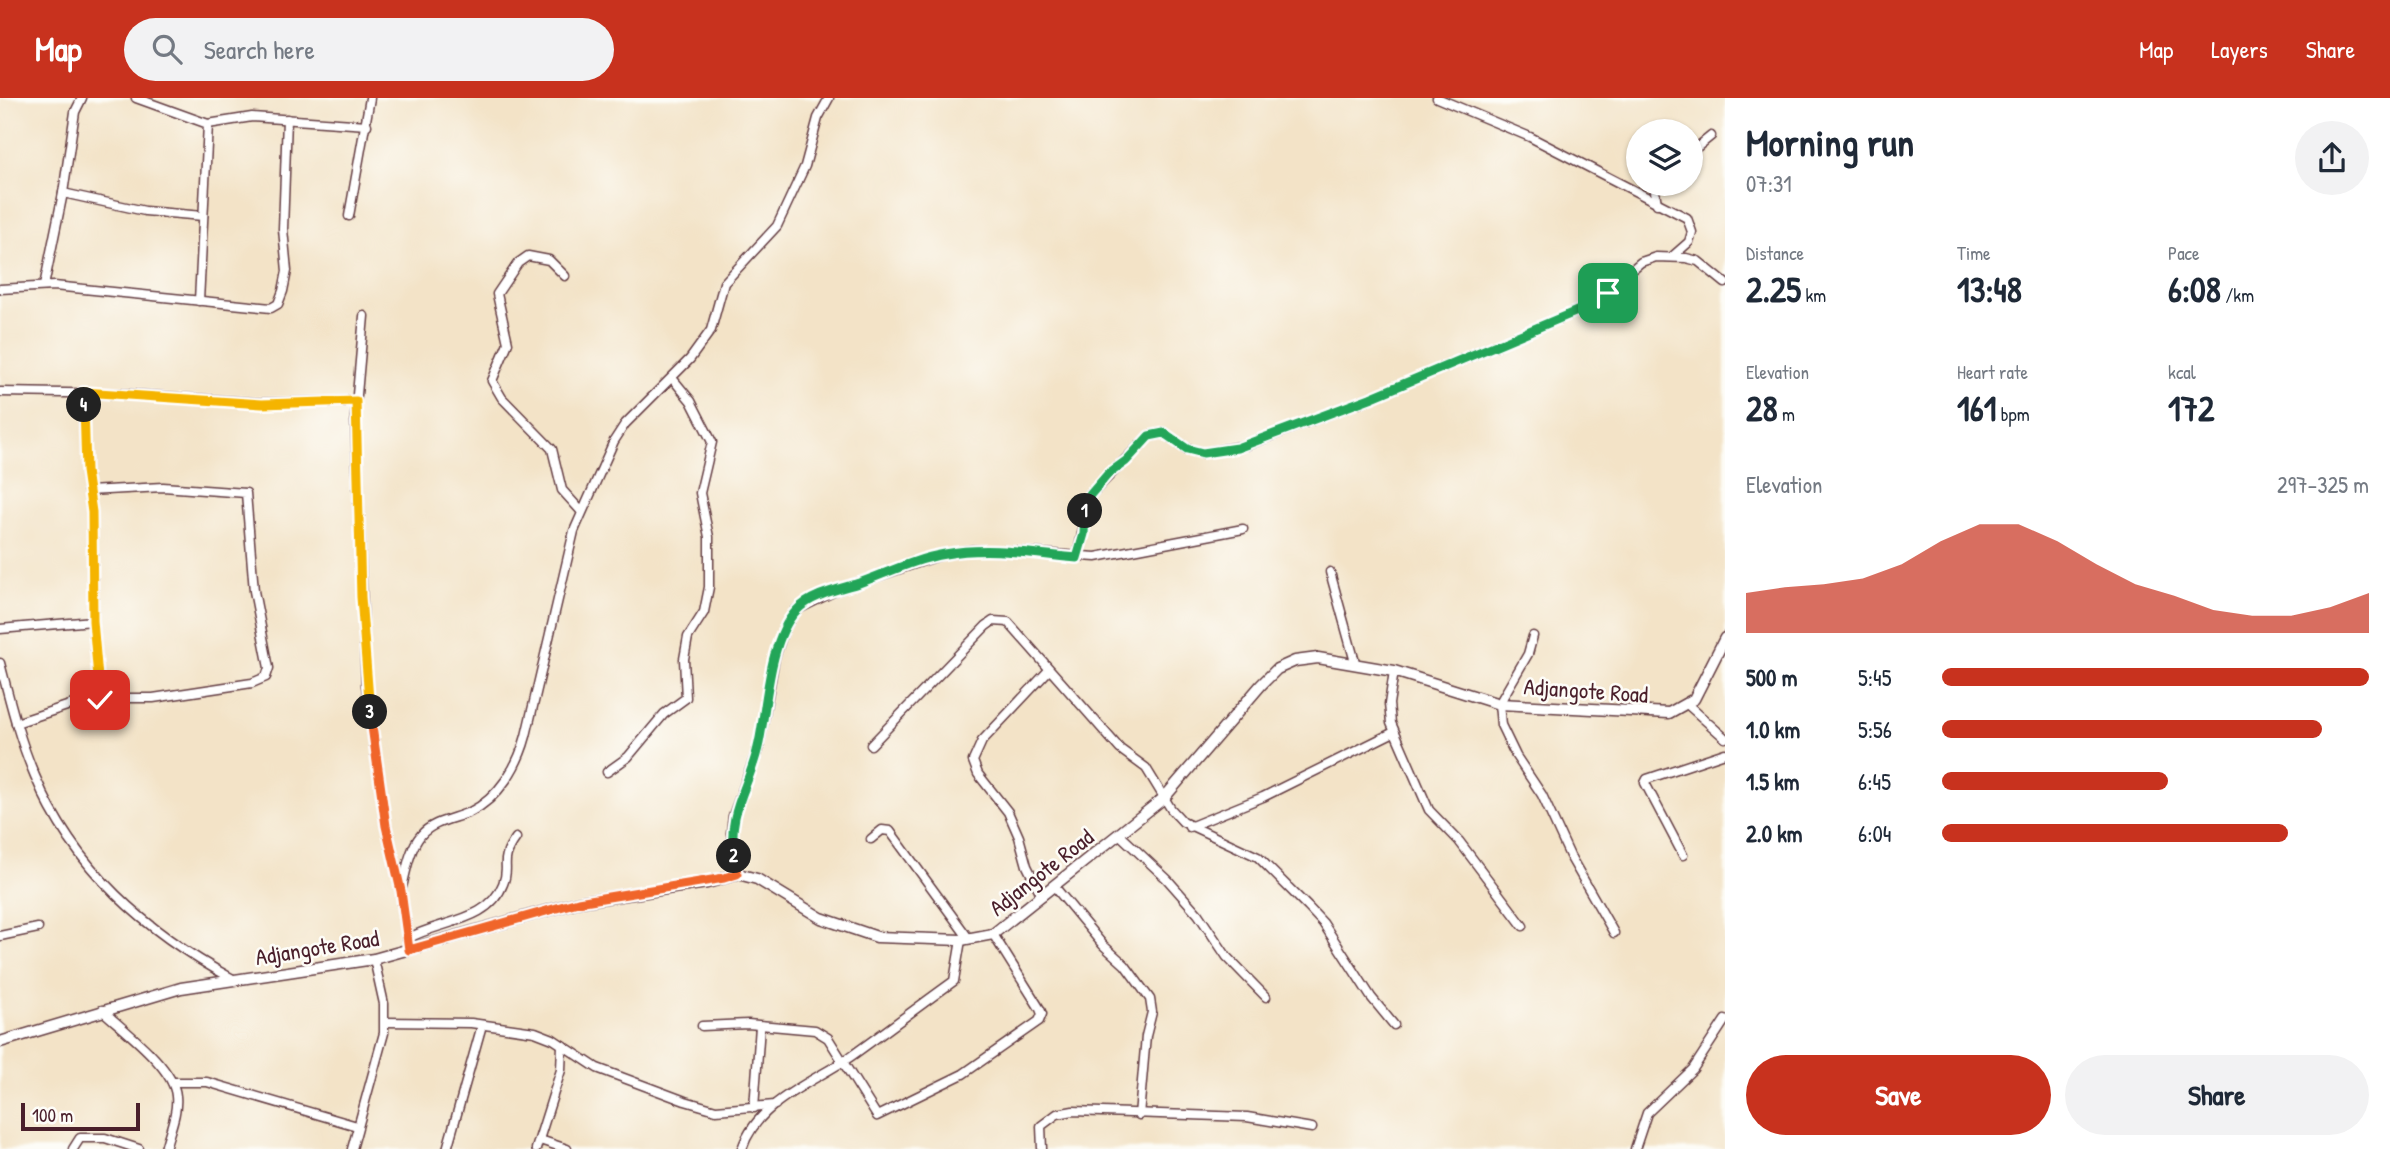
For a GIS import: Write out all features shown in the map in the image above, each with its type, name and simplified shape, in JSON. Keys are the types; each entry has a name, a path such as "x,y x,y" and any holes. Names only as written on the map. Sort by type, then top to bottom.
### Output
{"street":[{"path":"44,286 63,193 75,112 82,98"},
{"path":"136,98 208,124 252,117 366,125"},
{"path":"349,216 370,98"},
{"path":"401,891 415,843 422,834 482,805 510,775 517,762 581,511 614,441 625,424 690,359 710,330 724,283 777,226 806,166 818,118 829,98"},
{"path":"1437,98 1530,136 1687,218 1692,225 1689,242 1673,257"},
{"path":"0,289 44,286 271,309 278,304 287,271 283,229 288,119"},
{"path":"199,301 208,124"},
{"path":"1703,142 1711,136"},
{"path":"63,193 145,211 203,216"},
{"path":"1656,196 1657,204"},
{"path":"565,276 549,260 528,256 522,259 499,288 496,301 508,343 492,381 502,398 552,449 562,490 581,511"},
{"path":"1077,558 1090,495 1149,436 1164,433 1187,449 1203,453 1247,445 1370,398 1589,306 1641,262 1656,257 1698,261 1725,283"},
{"path":"364,316 356,401 366,685 386,826 401,891 409,950"},
{"path":"607,772 628,757 664,714 686,698 684,659 688,637 704,611 709,587 709,537 700,494 712,442 691,401 673,378"},
{"path":"0,392 83,392 262,404 356,401"},
{"path":"83,392 88,491 92,512 93,621 100,700"},
{"path":"16,723 52,710 100,700 153,698 252,683 263,680 269,668 254,591 246,494 163,487 88,491"},
{"path":"737,874 731,833 733,816 758,746 775,657 784,629 796,610 837,590 944,554 1006,551 1077,558 1150,549 1243,529"},
{"path":"1330,572 1355,662"},
{"path":"0,629 93,621"},
{"path":"871,745 993,621 1008,622 1119,749 1146,768 1171,809 1189,827 1248,852 1267,865 1322,923 1371,998 1394,1025"},
{"path":"1533,636 1528,653 1499,704 1501,725 1516,756 1542,795 1570,856 1614,933"},
{"path":"1725,638 1688,705 1725,738"},
{"name":"Adjangote Road","path":"0,1042 157,994 233,979 374,959 578,902 706,883 737,874 757,879 821,918 877,937 965,940 993,934 1120,835 1164,797 1277,669 1295,661 1318,658 1355,662 1394,671 1499,704 1657,714 1668,713 1688,705"},
{"path":"0,663 16,723 36,778 54,813 95,873 152,930 233,979"},
{"path":"1042,895 1027,866 1019,837 1007,812 978,774 973,761 982,741 1049,670"},
{"path":"1394,671 1389,704 1394,732 1429,810 1459,841 1523,926"},
{"path":"1189,827 1263,797 1394,732"},
{"path":"1683,855 1645,783 1647,779 1667,771 1725,753"},
{"path":"742,1149 752,1125 775,1105 851,1056 954,981 965,940 890,831 882,830 871,839"},
{"path":"1120,835 1167,879 1198,914 1227,957 1266,997"},
{"path":"407,939 434,925 482,912 489,906 503,884 503,861 516,838"},
{"path":"1054,886 1103,945 1132,973 1150,999 1152,1012 1146,1036 1139,1115"},
{"path":"0,936 38,928"},
{"path":"702,1026 815,1030 828,1038 848,1074 877,1116 963,1074 1039,1021 1042,1014 1040,1009 993,934"},
{"path":"352,1149 385,1022 374,959"},
{"path":"102,1010 157,1062 172,1082 176,1109 164,1149"},
{"path":"385,1022 436,1020 535,1032 562,1045 597,1068 685,1101 716,1110 775,1105"},
{"path":"1635,1149 1647,1114 1693,1069 1725,1020"},
{"path":"447,1149 482,1025"},
{"path":"754,1108 760,1026"},
{"path":"536,1149 561,1070 562,1045"},
{"path":"848,1074 851,1056"},
{"path":"172,1082 207,1082 357,1126"},
{"path":"738,1110 752,1125"},
{"path":"1041,1149 1041,1126 1057,1114 1073,1111 1247,1118 1312,1128"},
{"path":"72,1149 80,1138 93,1136 139,1149"},
{"path":"540,1140 567,1149"}],"route":[{"path":"100,700 93,621 92,512 86,471 87,427 83,392 262,404 356,401 366,685 386,826 401,891 409,950 578,902 706,883 737,874 731,833 733,816 758,746 775,657 784,629 796,610 837,590 918,560 944,554 971,550 1006,551 1077,558 1082,545 1086,504 1090,495 1108,474 1126,461 1149,436 1164,433 1172,436 1187,449 1210,454 1247,445 1370,398 1533,327 1589,306 1608,293"}]}
